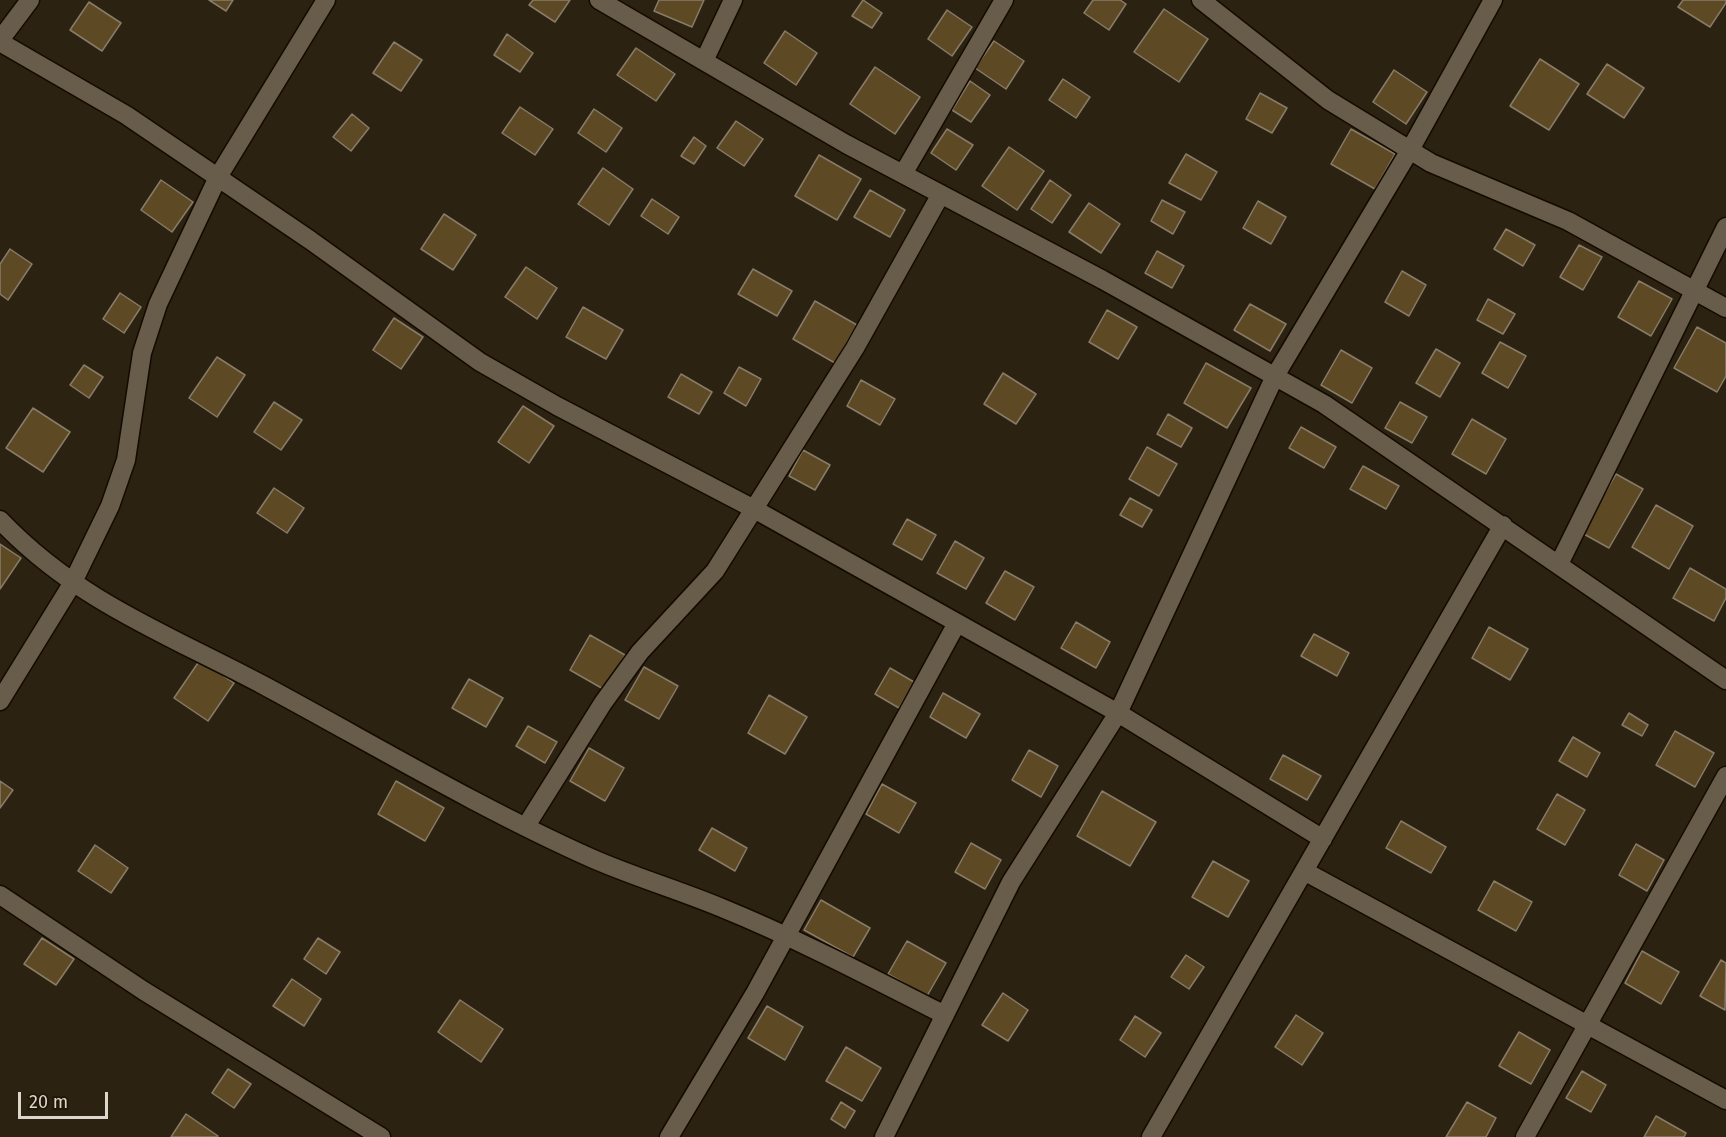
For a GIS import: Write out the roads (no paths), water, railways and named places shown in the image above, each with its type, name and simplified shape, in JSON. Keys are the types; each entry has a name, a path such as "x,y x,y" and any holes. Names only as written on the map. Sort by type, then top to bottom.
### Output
{"street":[{"path":"30,0 0,41 126,115 480,362 557,406 754,509 1118,713 1323,839"},
{"path":"0,701 72,584 110,506 126,459 142,353 158,304 218,177 326,0"},
{"path":"600,0 903,174 1103,280 1324,404 1503,525 1726,681"},
{"path":"704,61 733,0"},
{"path":"903,174 1004,0"},
{"path":"1201,0 1328,100 1431,163 1485,188 1568,221 1695,293 1726,308"},
{"path":"884,1137 1011,882 1118,713 1275,376 1410,150 1493,0"},
{"path":"526,826 603,702 640,652 715,572 855,348 942,194"},
{"path":"1558,564 1726,227"},
{"path":"0,520 72,584 114,610 249,678 526,826 593,859 723,908 786,936 945,1015"},
{"path":"1151,1137 1503,525"},
{"path":"669,1137 756,993 957,623"},
{"path":"1525,1137 1726,776"},
{"path":"1304,871 1726,1100"},
{"path":"0,895 144,992 381,1137"}]}
